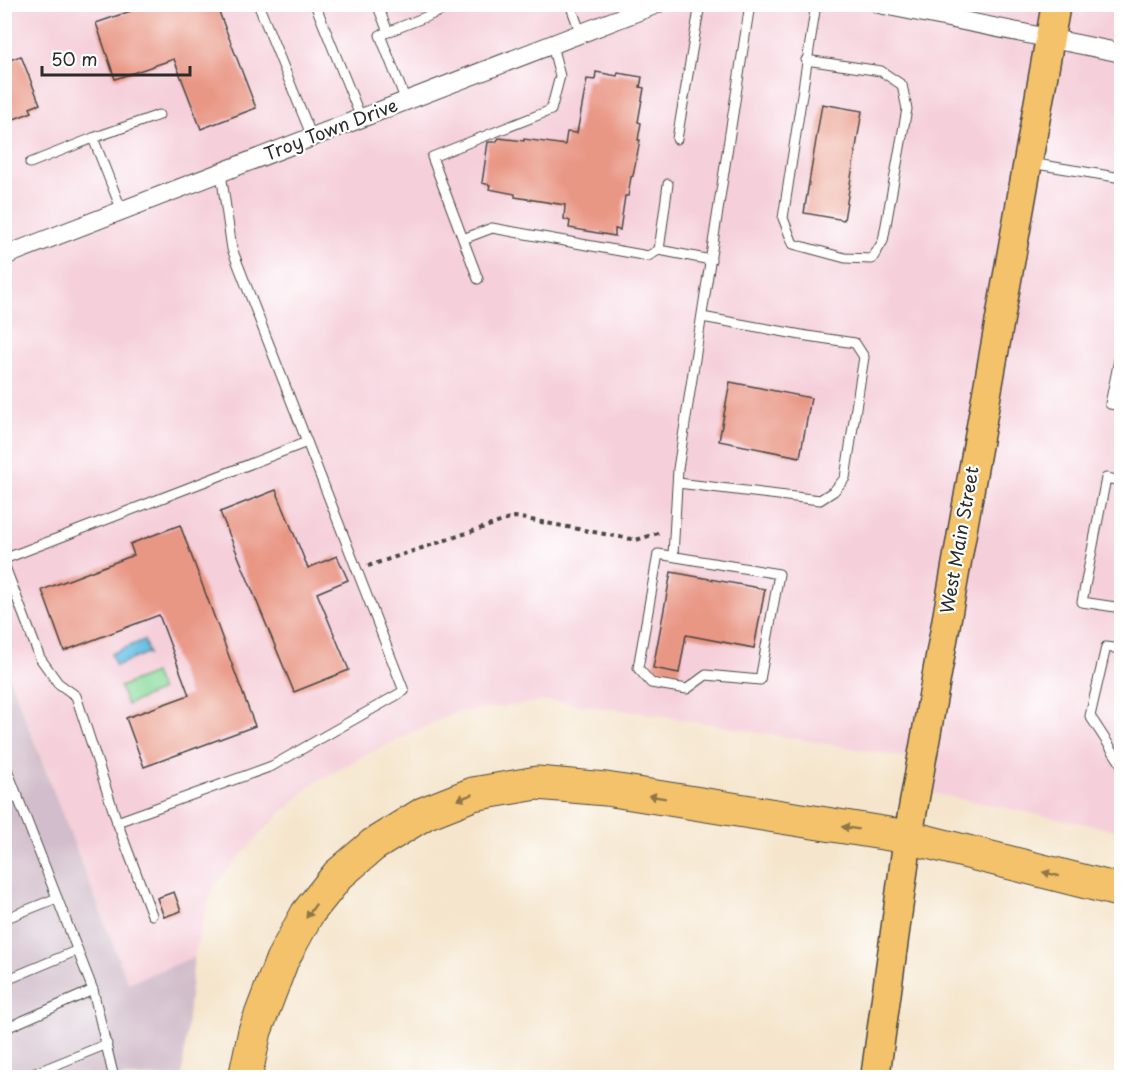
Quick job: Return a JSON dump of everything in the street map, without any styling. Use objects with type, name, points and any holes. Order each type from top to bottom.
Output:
[{"type":"highway","points":[[245,1077],[255,1031],[282,960],[307,914],[338,875],[373,845],[425,813],[473,794],[537,783],[606,789],[908,837],[1122,891]]},
{"type":"main road","name":"West Main Street","points":[[875,1077],[908,837],[1056,4]]},
{"type":"street","name":"Troy Town Drive","points":[[4,256],[657,4]]},
{"type":"street","points":[[879,4],[913,8],[1122,53]]},
{"type":"lane","points":[[258,4],[312,137]]},
{"type":"lane","points":[[315,4],[361,118]]},
{"type":"lane","points":[[377,4],[388,32]]},
{"type":"lane","points":[[406,101],[380,34],[458,4]]},
{"type":"lane","points":[[570,4],[581,34]]},
{"type":"lane","points":[[676,140],[700,4]]},
{"type":"lane","points":[[673,555],[678,483],[750,4]]},
{"type":"lane","points":[[806,60],[881,71],[902,85],[908,109],[884,241],[872,259],[845,258],[794,244],[783,218],[806,60],[816,4]]},
{"type":"lane","points":[[478,279],[432,157],[551,110],[560,76],[552,45]]},
{"type":"lane","points":[[30,163],[159,115]]},
{"type":"lane","points":[[93,138],[122,211]]},
{"type":"lane","points":[[1028,163],[1122,178]]},
{"type":"lane","points":[[117,822],[272,766],[404,691],[232,249],[220,173]]},
{"type":"lane","points":[[659,250],[668,184]]},
{"type":"lane","points":[[1122,197],[1120,207],[1122,208]]},
{"type":"lane","points":[[463,239],[492,228],[648,256],[659,250],[711,260]]},
{"type":"lane","points":[[678,483],[820,500],[845,478],[864,357],[855,343],[702,317]]},
{"type":"lane","points":[[1122,345],[1110,404],[1122,406]]},
{"type":"lane","points":[[4,559],[307,442]]},
{"type":"lane","points":[[1122,481],[1106,478],[1082,602],[1122,608]]},
{"type":"lane","points":[[658,554],[673,555],[779,574],[760,680],[706,675],[687,689],[651,683],[638,668],[658,554]]},
{"type":"lane","points":[[4,564],[40,658],[58,683],[76,696],[117,822],[152,915]]},
{"type":"lane","points":[[1122,649],[1106,647],[1090,717],[1122,765]]},
{"type":"lane","points":[[4,762],[93,990],[114,1077]]},
{"type":"lane","points":[[4,802],[18,796]]},
{"type":"lane","points":[[4,919],[57,898]]},
{"type":"lane","points":[[4,981],[78,950]]},
{"type":"lane","points":[[4,1029],[93,990]]},
{"type":"lane","points":[[23,1077],[107,1044]]},
{"type":"path","points":[[356,570],[515,517],[636,540],[660,534],[676,510]]},
{"type":"shaded area","points":[[5,5],[1121,5],[1121,831],[916,790],[921,760],[645,713],[548,701],[454,713],[314,783],[264,830],[212,888],[194,957],[128,983],[5,663]]},
{"type":"shaded area","points":[[4,663],[128,983],[194,957],[182,1077],[5,1077]]},
{"type":"green space","points":[[154,673],[161,690],[127,705],[120,687]]},
{"type":"water","points":[[144,640],[149,655],[147,653],[116,666],[111,654]]},
{"type":"building","points":[[151,4],[216,4],[256,108],[201,129],[174,59],[115,79],[96,23]]},
{"type":"building","points":[[21,56],[40,104],[30,108],[32,112],[4,123],[4,62]]},
{"type":"building","points":[[596,72],[642,77],[640,87],[644,88],[638,122],[641,123],[638,140],[640,140],[633,176],[628,196],[625,196],[620,230],[615,229],[615,236],[569,228],[570,221],[564,219],[565,205],[515,197],[515,194],[489,189],[490,185],[482,183],[488,142],[496,142],[499,138],[565,145],[567,132],[577,133],[587,79],[595,80]]},
{"type":"building","points":[[822,104],[862,111],[844,220],[804,213]]},
{"type":"building","points":[[730,382],[811,398],[800,457],[719,441]]},
{"type":"building","points":[[276,490],[308,568],[337,556],[348,580],[317,593],[349,670],[294,692],[220,512]]},
{"type":"building","points":[[180,525],[255,726],[144,767],[126,718],[189,695],[159,615],[64,651],[42,590],[134,555],[130,544]]},
{"type":"building","points":[[671,572],[765,589],[754,648],[686,635],[679,673],[653,668]]},
{"type":"building","points":[[174,892],[181,911],[164,917],[157,898]]}]
